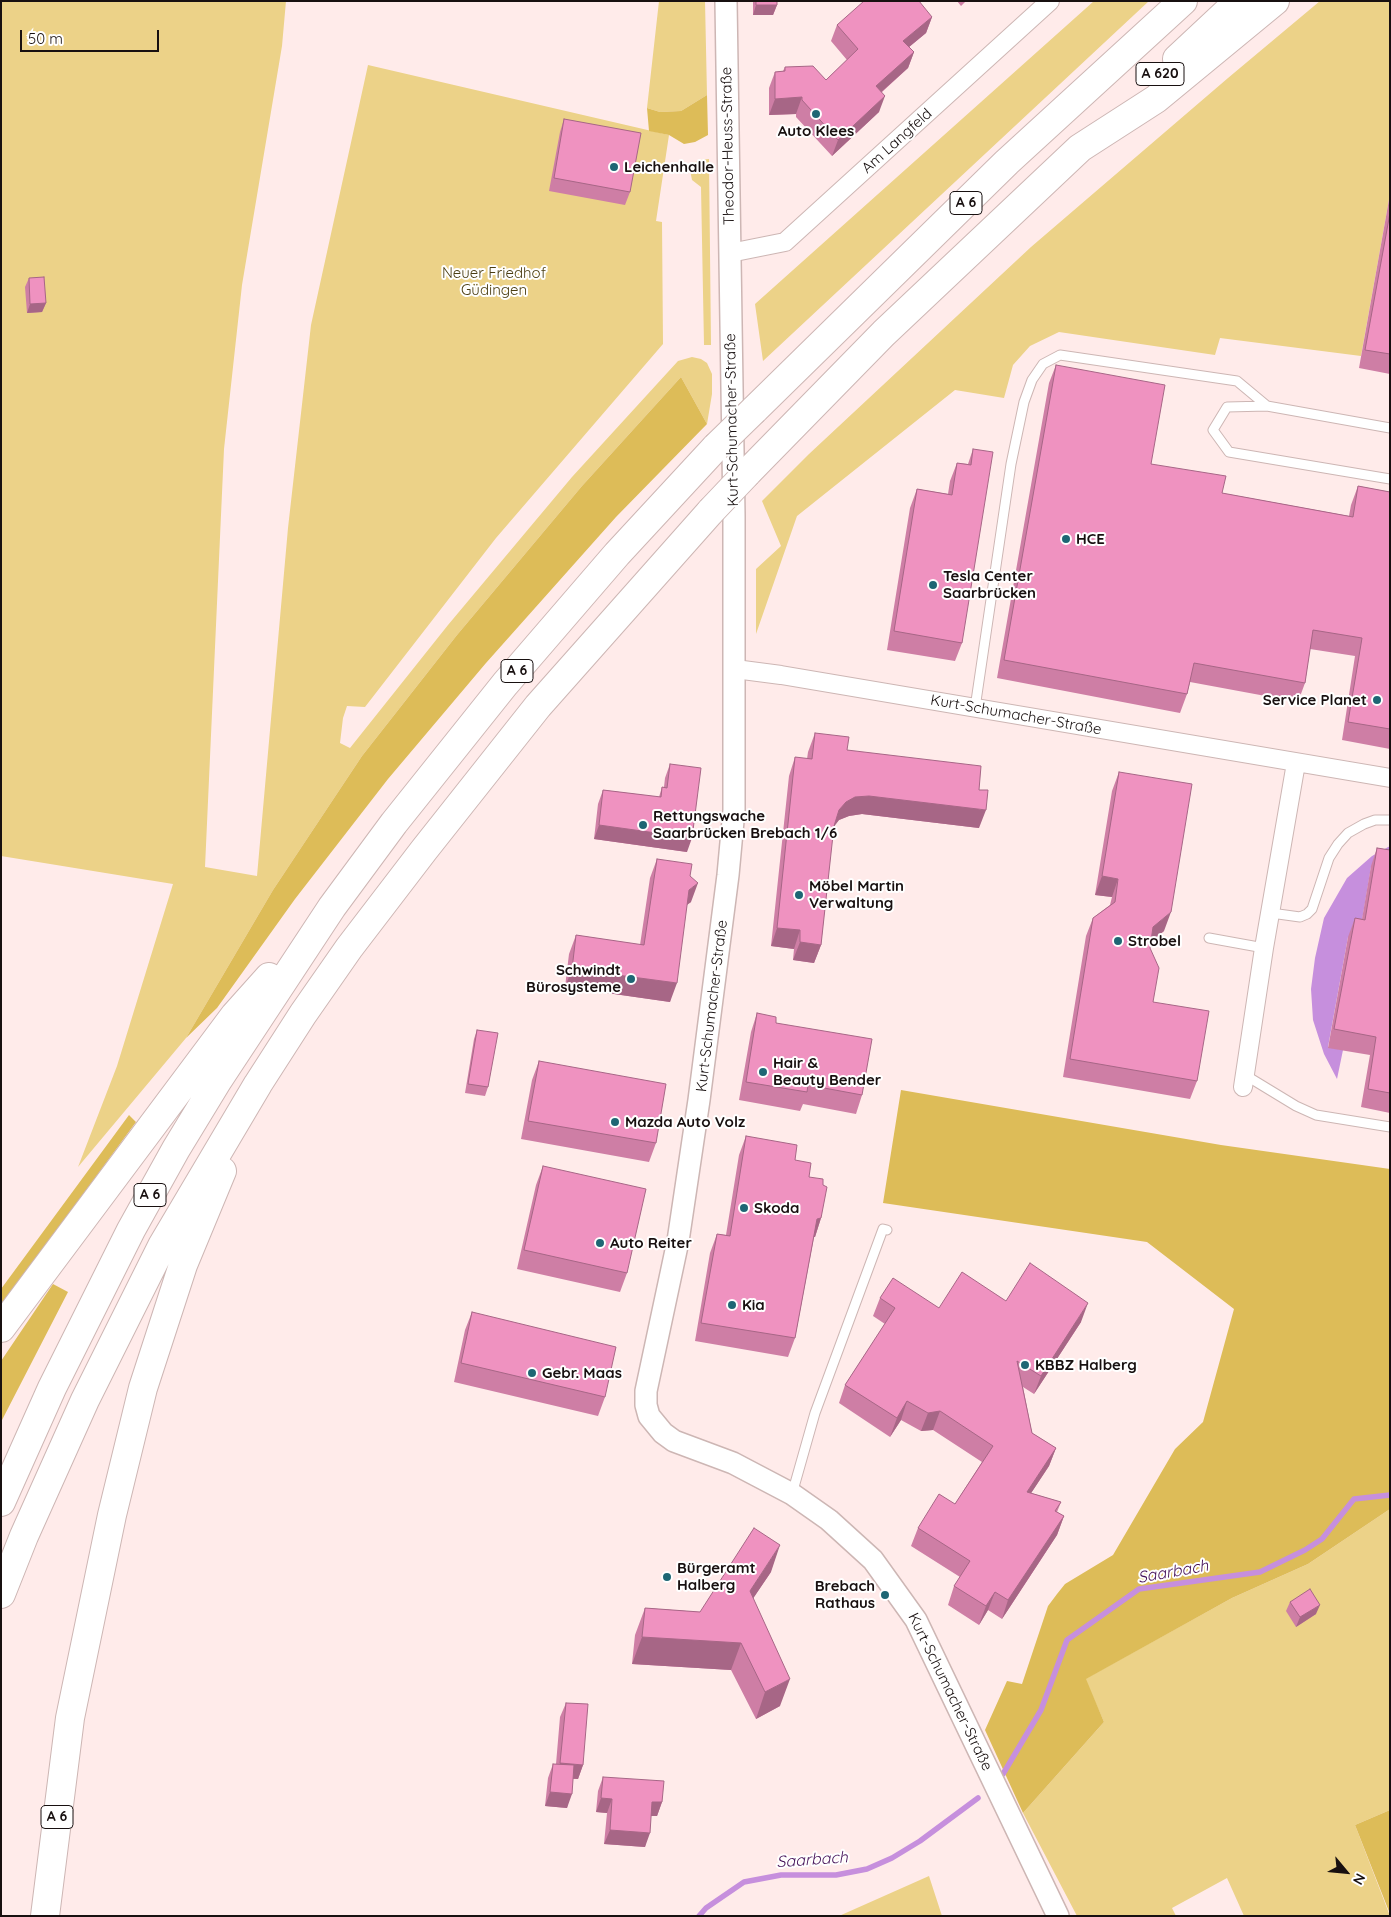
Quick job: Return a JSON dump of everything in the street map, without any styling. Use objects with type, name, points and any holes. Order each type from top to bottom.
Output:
[{"type":"highway","name":"A 6","points":[[1,1502],[52,1388],[131,1230],[218,1080],[332,906],[394,823],[506,684],[617,554],[716,447],[1007,162],[1183,1]]},
{"type":"highway","name":"A 620","points":[[1080,148],[1239,1]]},
{"type":"highway","name":"A 6","points":[[1,1594],[24,1536],[85,1400],[162,1246],[258,1084],[302,1014],[349,948],[538,706],[711,511],[884,333],[1080,148],[1156,99],[1274,1]]},
{"type":"highway","points":[[1,1328],[235,1015],[332,906]]},
{"type":"highway","name":"A 6","points":[[45,1916],[70,1718],[112,1515],[143,1388],[183,1264],[258,1084]]},
{"type":"street","name":"Theodor-Heuss-Straße","points":[[726,1],[730,290]]},
{"type":"street","name":"Am Langfeld","points":[[730,254],[785,242],[1050,1]]},
{"type":"street","name":"Kurt-Schumacher-Straße","points":[[730,290],[735,669],[734,810],[728,876],[701,1088],[672,1276],[646,1391],[646,1404],[649,1416],[662,1433],[674,1441],[732,1463],[792,1494],[829,1520],[869,1555],[916,1620],[1058,1916]]},
{"type":"street","name":"Kurt-Schumacher-Straße","points":[[735,669],[781,675],[1390,778]]},
{"type":"street","points":[[1244,1081],[1264,948],[1296,763]]},
{"type":"lane","points":[[975,708],[1011,464],[1024,402],[1032,380],[1043,364],[1060,355],[1236,382],[1267,406]]},
{"type":"lane","points":[[1390,428],[1267,406],[1227,408],[1213,430],[1229,452],[1390,479]]},
{"type":"lane","points":[[1270,913],[1300,917],[1307,914],[1312,909],[1329,858],[1338,844],[1348,833],[1364,824],[1376,820],[1390,820]]},
{"type":"lane","points":[[1209,938],[1264,948]]},
{"type":"lane","points":[[1244,1081],[1316,1115],[1390,1126]]},
{"type":"lane","points":[[792,1494],[815,1413],[883,1229],[888,1230]]},
{"type":"green space","name":"Neuer Friedhof Güdingen","points":[[1,1],[286,1],[282,46],[242,285],[224,449],[205,867],[257,876],[288,528],[311,325],[368,65],[669,135],[656,221],[662,222],[663,344],[496,538],[365,707],[347,706],[343,718],[340,743],[350,748],[448,625],[572,477],[678,361],[692,357],[701,359],[707,363],[712,374],[712,394],[707,424],[681,377],[582,486],[457,635],[362,756],[273,890],[186,1038],[78,1167],[117,1066],[173,884],[1,856]]},
{"type":"green space","points":[[659,1],[705,1],[707,95],[681,111],[660,112],[647,108]]},
{"type":"green space","points":[[1094,1],[1149,1],[763,361],[755,304]]},
{"type":"green space","points":[[1320,1],[1390,1],[1390,194],[1361,356],[1220,338],[1215,355],[1059,332],[1030,346],[1013,365],[1004,398],[955,390],[797,516],[756,634],[756,569],[781,546],[762,501],[809,454],[1031,247]]},
{"type":"green space","points":[[709,159],[711,345],[704,345],[701,187],[692,180],[690,170],[693,163]]},
{"type":"green space","points":[[1390,1509],[1390,1810],[1355,1825],[1390,1916],[1244,1916],[1227,1878],[1172,1908],[1176,1916],[1077,1916],[1023,1813],[1104,1722],[1085,1679],[1232,1598],[1308,1564]]},
{"type":"green space","points":[[929,1876],[942,1916],[839,1916]]},
{"type":"shaded area","points":[[707,95],[708,135],[695,142],[684,144],[669,135],[649,131],[647,108],[660,112],[681,111]]},
{"type":"shaded area","points":[[681,377],[707,424],[616,517],[486,663],[388,779],[295,899],[217,1008],[186,1038],[273,890],[362,756],[457,635],[582,486]]},
{"type":"shaded area","points":[[1390,846],[1386,869],[1371,867],[1359,938],[1348,937],[1328,1047],[1343,1050],[1337,1079],[1324,1054],[1313,1020],[1311,989],[1315,958],[1324,918],[1347,878],[1372,856]]},
{"type":"shaded area","points":[[901,1090],[1221,1145],[1390,1169],[1390,1509],[1308,1564],[1232,1598],[1086,1679],[1104,1722],[1023,1813],[985,1730],[1007,1681],[1022,1684],[1048,1606],[1065,1584],[1113,1555],[1175,1449],[1203,1422],[1234,1309],[1147,1242],[883,1203]]},
{"type":"shaded area","points":[[129,1115],[136,1122],[1,1306],[1,1289]]},
{"type":"shaded area","points":[[53,1284],[68,1292],[1,1422],[1,1361]]},
{"type":"shaded area","points":[[1390,1810],[1390,1914],[1355,1825]]},
{"type":"building","points":[[756,1],[777,1],[777,5],[756,5]]},
{"type":"building","points":[[864,1],[919,1],[932,17],[903,41],[914,52],[876,86],[885,96],[838,140],[802,100],[802,97],[775,99],[775,72],[785,71],[785,67],[813,66],[826,80],[858,49],[837,25]]},
{"type":"building","name":"Leichenhalle","points":[[564,119],[641,133],[630,192],[554,178]]},
{"type":"building","points":[[1390,213],[1390,354],[1365,350]]},
{"type":"building","points":[[44,277],[46,303],[30,304],[29,278]]},
{"type":"building","points":[[1056,365],[1165,385],[1151,464],[1226,476],[1222,493],[1353,517],[1358,486],[1390,492],[1390,729],[1348,722],[1362,638],[1313,630],[1305,683],[1194,663],[1187,694],[1004,660]]},
{"type":"building","name":"Tesla Center Saarbrücken","points":[[973,449],[993,452],[962,643],[894,631],[917,489],[952,495],[957,463],[971,465]]},
{"type":"building","name":"Möbel Martin Verwaltung","points":[[815,733],[849,737],[847,750],[981,766],[979,790],[988,790],[986,810],[869,796],[855,797],[846,802],[839,810],[834,826],[821,945],[800,942],[800,930],[777,928],[795,757],[812,759]]},
{"type":"building","name":"Rettungswache Saarbrücken Brebach 1/6","points":[[670,764],[701,768],[692,838],[599,825],[603,790],[661,797],[662,787],[667,788]]},
{"type":"building","name":"Strobel","points":[[1119,772],[1192,784],[1171,912],[1153,927],[1150,948],[1159,968],[1153,1002],[1209,1011],[1197,1081],[1070,1059],[1093,918],[1115,902],[1118,879],[1102,876]]},
{"type":"building","points":[[1377,848],[1390,850],[1390,1093],[1368,1089],[1376,1037],[1334,1029],[1355,918],[1365,920]]},
{"type":"building","points":[[657,859],[692,864],[690,876],[698,883],[689,890],[677,983],[572,969],[576,935],[644,945]]},
{"type":"building","points":[[757,1013],[776,1017],[776,1023],[872,1039],[862,1095],[808,1085],[807,1092],[746,1082]]},
{"type":"building","points":[[477,1030],[498,1033],[488,1087],[468,1084]]},
{"type":"building","points":[[539,1061],[666,1084],[656,1143],[528,1121]]},
{"type":"building","points":[[746,1136],[797,1145],[795,1160],[811,1163],[809,1177],[823,1179],[823,1185],[827,1187],[821,1218],[817,1219],[795,1338],[701,1323],[717,1234],[730,1236]]},
{"type":"building","points":[[543,1166],[646,1189],[627,1273],[524,1250]]},
{"type":"building","points":[[1030,1263],[1088,1303],[1041,1376],[1017,1361],[1032,1433],[1056,1448],[1027,1492],[1061,1502],[1055,1511],[1064,1516],[1008,1600],[995,1592],[986,1606],[954,1586],[970,1561],[918,1528],[939,1494],[955,1504],[993,1446],[940,1411],[928,1413],[907,1401],[897,1418],[845,1385],[895,1308],[880,1298],[893,1278],[939,1308],[962,1272],[1006,1301]]},
{"type":"building","name":"Gebr. Maas","points":[[472,1312],[616,1347],[605,1397],[461,1363]]},
{"type":"building","points":[[754,1528],[780,1545],[750,1591],[790,1679],[765,1692],[741,1643],[642,1637],[645,1608],[700,1612]]},
{"type":"building","points":[[1310,1589],[1320,1605],[1300,1617],[1290,1602]]},
{"type":"building","points":[[566,1703],[588,1704],[583,1765],[560,1763]]},
{"type":"building","points":[[553,1764],[574,1765],[572,1794],[550,1792]]},
{"type":"building","points":[[603,1777],[664,1781],[662,1802],[652,1802],[650,1833],[610,1830],[612,1799],[601,1798]]},
{"type":"waterway","name":"Saarbach","points":[[1003,1774],[1041,1710],[1067,1640],[1139,1589],[1260,1572],[1305,1550],[1322,1539],[1354,1499],[1390,1495]]},
{"type":"waterway","name":"Saarbach","points":[[699,1916],[706,1908],[744,1882],[781,1875],[836,1875],[867,1869],[892,1858],[920,1841],[978,1798]]},
{"type":"place","name":"Auto Klees","points":[[816,114]]},
{"type":"place","name":"Leichenhalle","points":[[614,167]]},
{"type":"place","name":"HCE","points":[[1066,539]]},
{"type":"place","name":"Tesla Center Saarbrücken","points":[[933,585]]},
{"type":"place","name":"Service Planet","points":[[1377,700]]},
{"type":"place","name":"Rettungswache Saarbrücken Brebach 1/6","points":[[643,825]]},
{"type":"place","name":"Möbel Martin Verwaltung","points":[[799,895]]},
{"type":"place","name":"Strobel","points":[[1118,941]]},
{"type":"place","name":"Schwindt Bürosysteme","points":[[631,979]]},
{"type":"place","name":"Hair & Beauty Bender","points":[[763,1072]]},
{"type":"place","name":"Mazda Auto Volz","points":[[615,1122]]},
{"type":"place","name":"Skoda","points":[[744,1208]]},
{"type":"place","name":"Auto Reiter","points":[[600,1243]]},
{"type":"place","name":"Kia","points":[[732,1305]]},
{"type":"place","name":"KBBZ Halberg","points":[[1025,1365]]},
{"type":"place","name":"Gebr. Maas","points":[[532,1373]]},
{"type":"place","name":"Bürgeramt Halberg","points":[[667,1577]]},
{"type":"place","name":"Brebach Rathaus","points":[[885,1595]]}]
